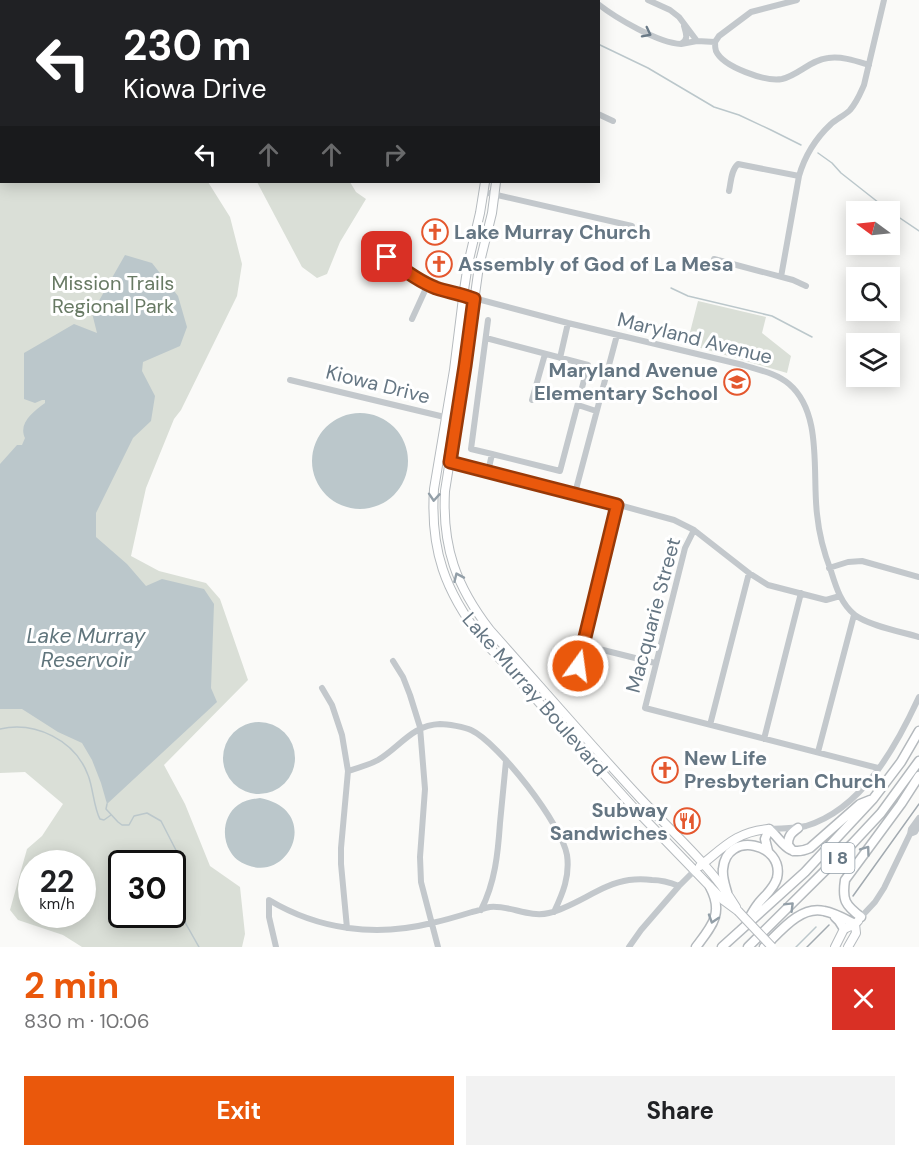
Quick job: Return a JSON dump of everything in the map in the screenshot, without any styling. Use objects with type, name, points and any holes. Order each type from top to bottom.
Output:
[{"type":"highway","name":"I 8","points":[[722,947],[805,872],[873,799],[901,762],[919,731]]},
{"type":"highway","name":"I 8","points":[[748,947],[881,813],[919,761]]},
{"type":"highway","points":[[858,921],[844,901],[845,880],[919,776]]},
{"type":"highway","points":[[742,928],[776,880],[777,866],[765,845],[768,830],[776,835],[785,848],[802,852],[810,848],[860,804],[873,799]]},
{"type":"highway","points":[[793,851],[788,845],[788,837],[798,828]]},
{"type":"highway","points":[[727,892],[723,868],[726,858],[732,851],[747,845],[757,846],[768,852]]},
{"type":"highway","points":[[696,947],[715,918],[716,905],[710,887]]},
{"type":"highway","points":[[764,947],[803,913],[819,910],[858,921]]},
{"type":"highway","points":[[832,914],[844,929]]},
{"type":"main road","name":"Lake Murray Boulevard","points":[[485,183],[468,264],[434,489],[435,538],[446,581],[466,619],[482,639],[632,806],[694,871],[723,900],[738,911],[772,947]]},
{"type":"main road","name":"Lake Murray Boulevard","points":[[496,183],[492,213],[479,266],[445,491],[444,520],[450,557],[457,576],[477,613],[490,630],[638,796],[693,853],[727,892],[738,911]]},
{"type":"main road","points":[[577,745],[585,737]]},
{"type":"main road","points":[[632,806],[638,796]]},
{"type":"main road","points":[[694,871],[738,836],[768,830]]},
{"type":"main road","points":[[835,947],[844,929],[858,921]]},
{"type":"main road","points":[[848,947],[856,933],[858,921]]},
{"type":"street","points":[[648,0],[670,10],[679,17],[697,41]]},
{"type":"street","points":[[797,0],[751,12],[719,36],[716,49],[732,66],[765,79],[775,80],[785,78],[813,61],[825,58],[841,58],[869,64]]},
{"type":"street","points":[[780,277],[803,162],[815,141],[833,122],[849,111],[859,98],[884,0]]},
{"type":"street","points":[[600,5],[620,19],[664,41],[681,44],[697,41],[716,42]]},
{"type":"street","points":[[681,44],[687,37],[684,26]]},
{"type":"street","points":[[600,115],[613,121]]},
{"type":"street","points":[[729,191],[735,165],[738,164],[799,176]]},
{"type":"street","points":[[484,192],[632,226]]},
{"type":"street","name":"Maryland Avenue","points":[[369,240],[396,265],[436,288],[568,323],[743,365],[777,376],[794,388],[806,406],[812,426],[816,512],[820,536],[840,596],[855,615]]},
{"type":"street","points":[[714,259],[806,286]]},
{"type":"street","points":[[412,319],[428,284]]},
{"type":"street","points":[[486,338],[588,365],[560,471],[471,449],[488,320]]},
{"type":"street","points":[[560,358],[568,323]]},
{"type":"street","points":[[575,493],[616,335]]},
{"type":"street","points":[[532,400],[545,354]]},
{"type":"street","name":"Kiowa Drive","points":[[290,380],[457,420]]},
{"type":"street","points":[[578,405],[596,411]]},
{"type":"street","points":[[488,472],[492,454]]},
{"type":"street","points":[[450,462],[659,515],[694,530],[768,585],[826,600],[840,596]]},
{"type":"street","points":[[578,666],[617,505]]},
{"type":"street","name":"Macquarie Street","points":[[694,530],[685,548],[645,708],[710,725]]},
{"type":"street","points":[[829,568],[848,562],[862,561],[919,577]]},
{"type":"street","points":[[749,573],[710,725],[878,768]]},
{"type":"street","points":[[764,739],[801,593]]},
{"type":"street","points":[[818,752],[855,615],[863,620],[919,637]]},
{"type":"street","points":[[583,645],[655,663]]},
{"type":"street","points":[[393,661],[403,677],[420,727],[425,789],[420,857],[421,882],[438,947]]},
{"type":"street","points":[[322,688],[332,705],[342,735],[348,771],[341,856],[347,928]]},
{"type":"street","points":[[768,830],[810,825],[847,804],[866,786],[901,733],[919,697]]},
{"type":"street","points":[[348,771],[377,761],[420,727],[441,724],[471,730],[506,761],[539,800],[560,833],[568,865],[563,893],[554,912]]},
{"type":"street","points":[[480,910],[489,891],[497,859],[506,761]]},
{"type":"street","points":[[858,921],[884,888],[911,829],[919,818]]},
{"type":"street","points":[[910,834],[915,832],[919,825]]},
{"type":"street","points":[[629,947],[678,886],[694,871]]},
{"type":"street","points":[[276,947],[269,917],[269,900],[286,910],[316,922],[347,928],[395,930],[432,923],[490,907],[528,914],[546,914],[627,880],[665,880],[678,886]]},
{"type":"green space","name":"Mission Trails Regional Park","points":[[0,183],[209,183],[230,217],[242,264],[237,296],[181,410],[174,419],[146,488],[131,556],[159,571],[206,583],[220,599],[248,680],[164,765],[185,804],[210,866],[240,887],[245,934],[242,947],[82,947],[63,935],[42,928],[96,928],[96,850],[27,850],[42,836],[63,804],[25,772],[0,773]]},
{"type":"green space","points":[[258,183],[351,183],[356,192],[366,199],[340,242],[327,274],[317,278],[302,267]]},
{"type":"green space","points":[[698,301],[766,317],[762,333],[791,356],[787,373],[687,344]]},
{"type":"green space","name":"Mission Trails Regional Park","points":[[18,881],[18,920],[10,910]]},
{"type":"water","name":"Lake Murray Reservoir","points":[[125,255],[152,263],[178,296],[187,327],[180,346],[143,362],[142,371],[155,396],[151,421],[133,438],[96,513],[96,537],[127,564],[146,586],[162,579],[204,589],[214,604],[211,688],[217,702],[107,804],[92,760],[82,743],[58,732],[22,709],[0,709],[0,464],[17,445],[22,445],[25,438],[23,427],[25,423],[45,403],[45,400],[35,403],[24,399],[24,353],[74,324],[97,333],[92,313]]},
{"type":"water","points":[[360,413],[378,417],[394,427],[404,443],[408,461],[404,479],[394,495],[378,505],[360,509],[342,505],[326,495],[316,479],[312,461],[316,443],[326,427],[342,417]]},
{"type":"water","points":[[259,722],[279,728],[289,738],[295,758],[289,778],[279,788],[259,794],[239,788],[229,778],[223,758],[229,738],[239,728]]},
{"type":"water","points":[[260,798],[279,805],[290,816],[294,829],[293,843],[286,855],[276,864],[262,868],[247,865],[235,858],[225,839],[225,826],[233,809],[243,802]]},
{"type":"waterway","points":[[600,45],[648,68],[714,107],[739,115],[801,145]]},
{"type":"waterway","points":[[818,153],[888,210],[919,231]]},
{"type":"waterway","points":[[671,288],[688,296],[772,316],[812,337]]},
{"type":"waterway","points":[[0,729],[27,728],[40,731],[64,743],[74,752],[88,775],[100,819],[104,820],[111,815]]},
{"type":"waterway","points":[[107,804],[106,809],[122,825],[129,825],[134,816],[147,813],[161,821],[180,858],[182,917],[199,947]]},
{"type":"waterway","points":[[796,947],[816,927]]},
{"type":"tram line","points":[[853,896],[919,804]]},
{"type":"tram line","points":[[807,947],[829,925]]},
{"type":"place","name":"Lake Murray Church","points":[[435,232]]},
{"type":"place","name":"Assembly of God of La Mesa","points":[[439,264]]},
{"type":"place","name":"Maryland Avenue Elementary School","points":[[737,382]]},
{"type":"place","name":"New Life Presbyterian Church","points":[[665,770]]},
{"type":"place","name":"Subway Sandwiches","points":[[687,821]]},
{"type":"route","points":[[387,257],[406,272],[436,288],[474,299],[450,462],[617,505],[578,666]]}]
